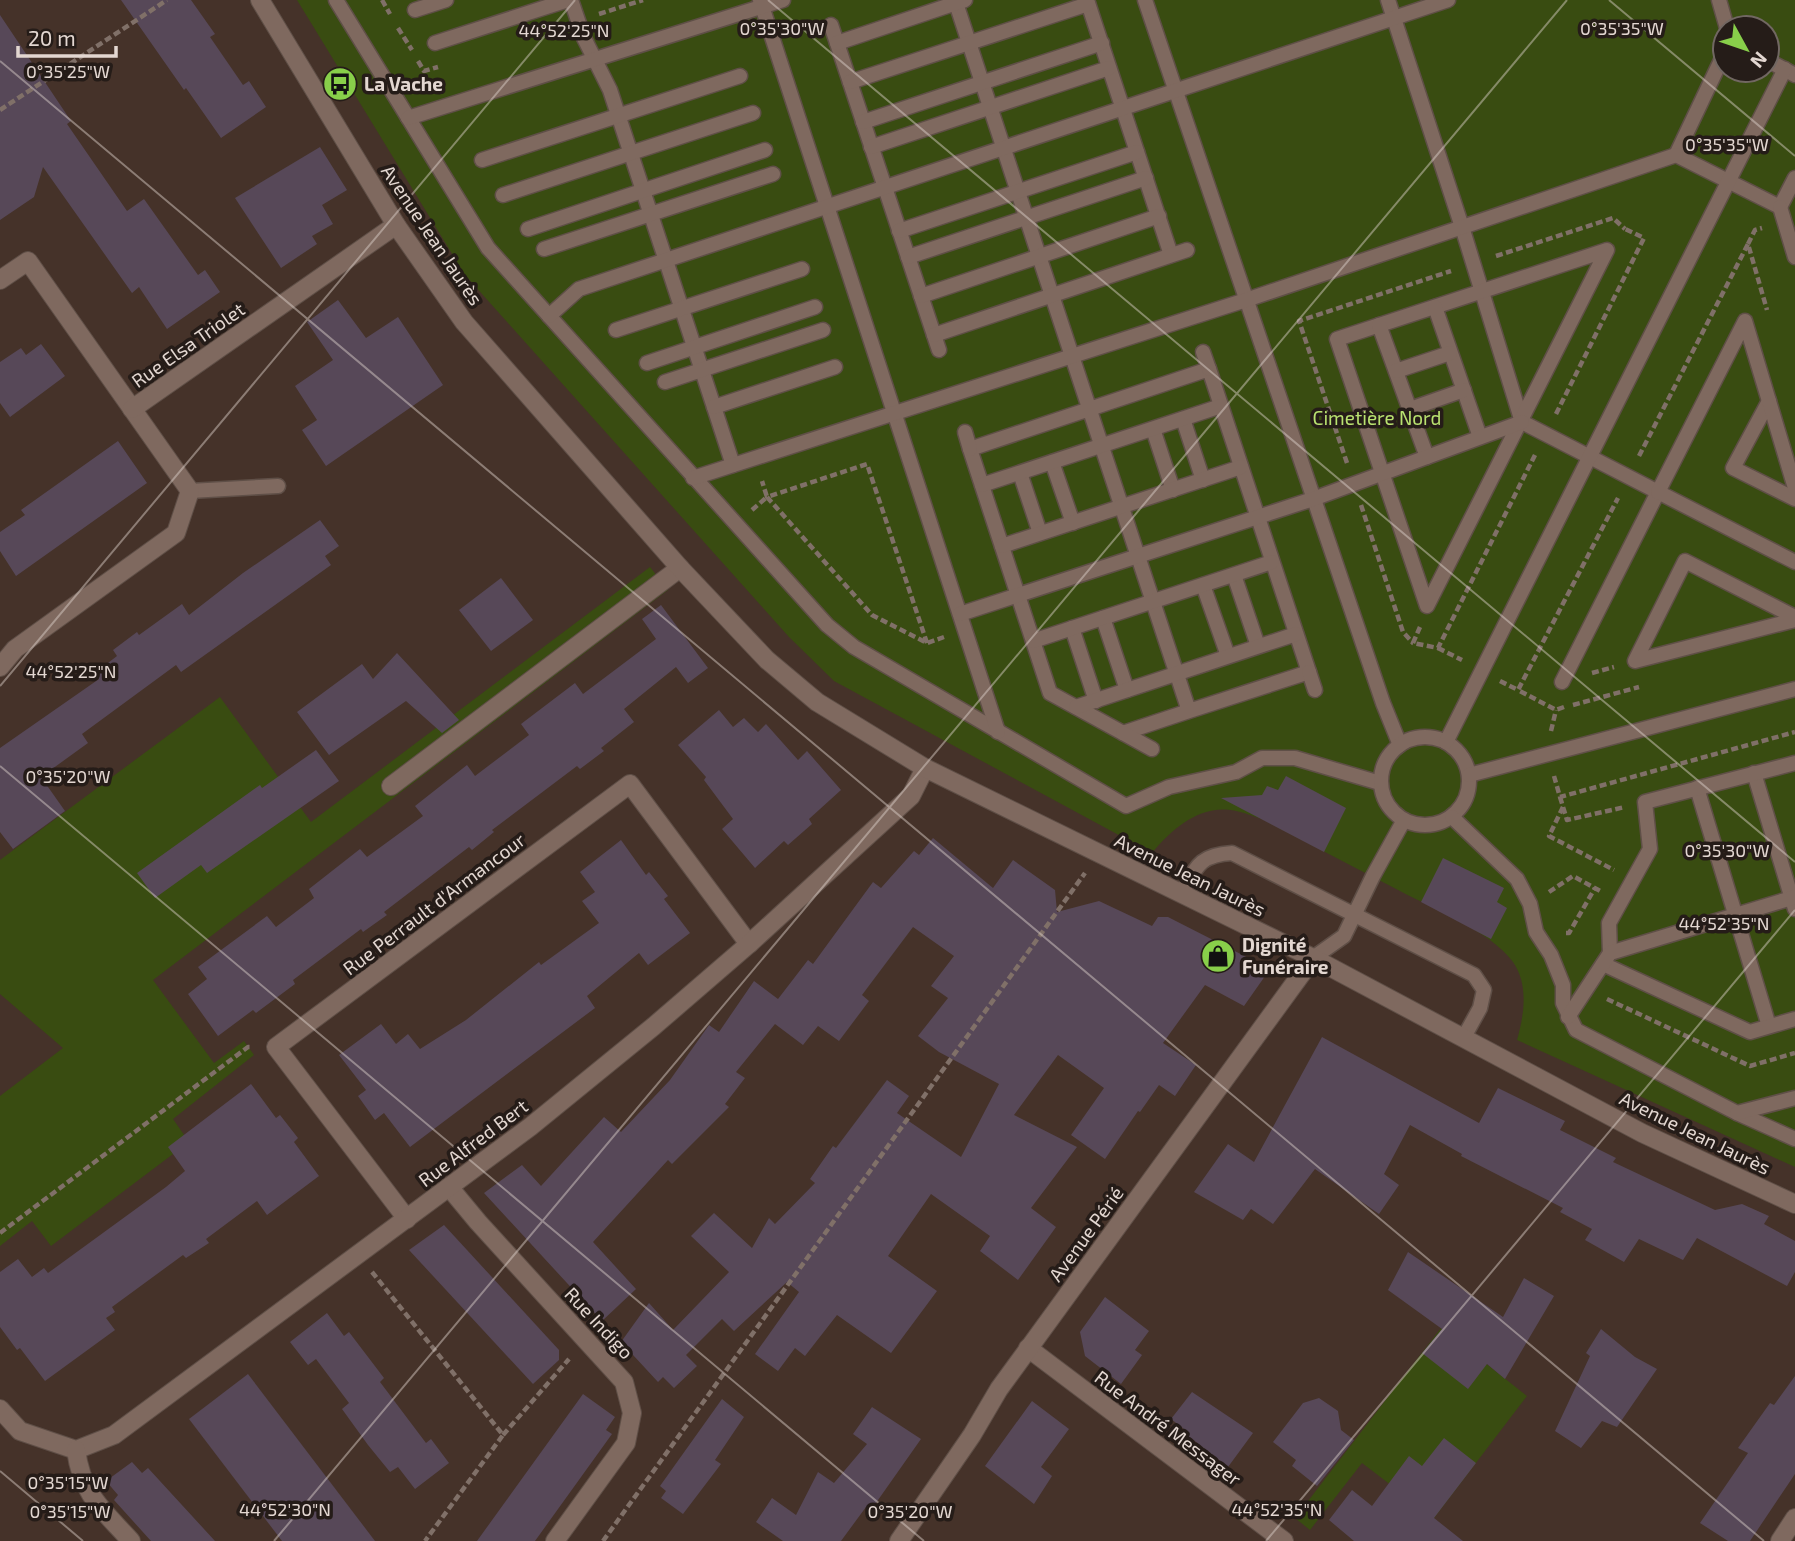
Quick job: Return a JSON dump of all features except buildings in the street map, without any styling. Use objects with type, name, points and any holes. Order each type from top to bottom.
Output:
[{"type":"street","name":"Avenue Jean Jaurès","points":[[260,0],[396,225],[464,322],[680,568],[766,660],[790,681],[849,723],[925,768],[1313,958],[1642,1133],[1795,1204]]},
{"type":"street","name":"Rue Elsa Triolet","points":[[190,491],[132,409],[396,225]]},
{"type":"street","points":[[0,280],[28,261],[132,409]]},
{"type":"street","points":[[0,667],[15,649],[176,533],[190,491]]},
{"type":"street","points":[[391,786],[680,568]]},
{"type":"street","name":"Rue Alfred Bert","points":[[76,1450],[114,1435],[530,1128],[749,944],[911,796],[925,768]]},
{"type":"street","name":"Rue Perrault d'Armancour","points":[[276,1047],[630,784],[749,944]]},
{"type":"street","name":"Avenue Périé","points":[[899,1541],[1028,1348],[1313,958]]},
{"type":"street","points":[[276,1047],[407,1219]]},
{"type":"street","name":"Rue Indigo","points":[[449,1187],[624,1381],[632,1413],[626,1443],[555,1541]]},
{"type":"street","name":"Rue André Messager","points":[[1028,1348],[1284,1541]]},
{"type":"street","points":[[0,1409],[20,1431],[76,1450],[78,1468],[88,1493],[131,1541]]},
{"type":"street","points":[[1780,1541],[1795,1518]]},
{"type":"lane","points":[[336,0],[488,248],[827,625],[854,647],[1126,806],[1169,787],[1236,772],[1262,758],[1296,758],[1380,783]]},
{"type":"lane","points":[[415,10],[446,0]]},
{"type":"lane","points":[[435,43],[570,0],[584,38],[610,90],[733,466]]},
{"type":"lane","points":[[408,118],[594,60],[761,3],[783,0]]},
{"type":"lane","points":[[1145,0],[1382,703],[1400,745]]},
{"type":"lane","points":[[1388,0],[1522,422],[1795,562]]},
{"type":"lane","points":[[549,316],[579,289],[1448,0]]},
{"type":"lane","points":[[837,43],[959,1],[969,43],[1189,711]]},
{"type":"lane","points":[[850,82],[1088,2],[1171,255]]},
{"type":"lane","points":[[761,3],[998,732]]},
{"type":"lane","points":[[831,25],[939,350]]},
{"type":"lane","points":[[863,122],[1102,43]]},
{"type":"lane","points":[[871,147],[1110,68]]},
{"type":"lane","points":[[1446,742],[1728,181],[1790,72]]},
{"type":"lane","points":[[482,160],[740,75]]},
{"type":"lane","points":[[1676,155],[1711,81]]},
{"type":"lane","points":[[503,195],[753,113]]},
{"type":"lane","points":[[528,229],[765,150]]},
{"type":"lane","points":[[899,231],[1137,152]]},
{"type":"lane","points":[[693,478],[1246,300],[1676,155],[1780,207]]},
{"type":"lane","points":[[544,249],[773,174]]},
{"type":"lane","points":[[908,257],[1146,178]]},
{"type":"lane","points":[[1795,178],[1780,207],[1795,257]]},
{"type":"lane","points":[[921,296],[1158,216]]},
{"type":"lane","points":[[933,335],[1187,250]]},
{"type":"lane","points":[[1607,250],[1427,606],[1337,339],[1482,291],[1607,250]]},
{"type":"lane","points":[[616,330],[802,269]]},
{"type":"lane","points":[[647,363],[815,307]]},
{"type":"lane","points":[[1435,307],[1480,437]]},
{"type":"lane","points":[[1562,682],[1745,321],[1769,401],[1791,456],[1795,488]]},
{"type":"lane","points":[[1379,325],[1427,457]]},
{"type":"lane","points":[[665,382],[822,330]]},
{"type":"lane","points":[[1203,352],[1315,690]]},
{"type":"lane","points":[[1396,371],[1450,352]]},
{"type":"lane","points":[[714,407],[835,368]]},
{"type":"lane","points":[[970,449],[1209,369]]},
{"type":"lane","points":[[1410,409],[1464,390]]},
{"type":"lane","points":[[1769,401],[1733,468],[1795,499]]},
{"type":"lane","points":[[982,485],[1221,406]]},
{"type":"lane","points":[[1182,419],[1203,480]]},
{"type":"lane","points":[[960,614],[1313,499],[1522,422]]},
{"type":"lane","points":[[1153,429],[1173,490]]},
{"type":"lane","points":[[965,432],[1050,693],[1152,749]]},
{"type":"lane","points":[[1052,462],[1073,523]]},
{"type":"lane","points":[[1002,546],[1241,467]]},
{"type":"lane","points":[[1020,473],[1040,533]]},
{"type":"lane","points":[[190,491],[278,486]]},
{"type":"lane","points":[[1685,561],[1795,618],[1635,661],[1685,561]]},
{"type":"lane","points":[[1033,640],[1272,562]]},
{"type":"lane","points":[[1234,575],[1258,646]]},
{"type":"lane","points":[[1203,585],[1228,656]]},
{"type":"lane","points":[[1103,618],[1128,690]]},
{"type":"lane","points":[[1072,628],[1096,701]]},
{"type":"lane","points":[[1076,707],[1296,634]]},
{"type":"lane","points":[[1123,733],[1309,672]]},
{"type":"lane","points":[[1469,775],[1795,689]]},
{"type":"lane","points":[[1423,737],[1446,742],[1457,750],[1469,775],[1466,798],[1452,817],[1429,826],[1404,820],[1392,811],[1380,783],[1389,755],[1400,745],[1423,737]]},
{"type":"lane","points":[[1568,1017],[1606,958],[1609,923],[1650,849],[1645,802],[1795,763]]},
{"type":"lane","points":[[1606,958],[1735,915],[1794,902],[1754,774]]},
{"type":"lane","points":[[1697,788],[1769,1026]]},
{"type":"lane","points":[[1452,817],[1517,879],[1530,904],[1536,932],[1552,955],[1563,985],[1563,1003],[1576,1030],[1737,1113],[1795,1139]]},
{"type":"lane","points":[[1313,958],[1344,936],[1404,820]]},
{"type":"lane","points":[[1181,894],[1197,866],[1214,855],[1232,853],[1474,975],[1484,990],[1480,1008],[1464,1037]]},
{"type":"lane","points":[[1606,958],[1750,1032],[1795,1019]]},
{"type":"lane","points":[[1737,1113],[1795,1098]]},
{"type":"path","points":[[0,110],[167,0]]},
{"type":"path","points":[[382,0],[425,71]]},
{"type":"path","points":[[735,523],[767,497],[867,464],[926,643],[872,615],[767,497],[755,458]]},
{"type":"path","points":[[1556,709],[1547,755],[1567,820],[1645,802]]},
{"type":"path","points":[[1560,797],[1795,732]]},
{"type":"path","points":[[1563,807],[1549,836],[1634,880]]},
{"type":"path","points":[[603,1541],[1089,867]]},
{"type":"path","points":[[1530,904],[1573,876],[1621,902]]},
{"type":"path","points":[[1536,932],[1569,933],[1595,888]]},
{"type":"path","points":[[1587,989],[1750,1066],[1795,1054]]},
{"type":"path","points":[[0,1233],[248,1047],[276,1047]]},
{"type":"path","points":[[359,1254],[503,1435]]},
{"type":"path","points":[[425,1541],[503,1435],[586,1341]]},
{"type":"green space","name":"Cimetière Nord","points":[[297,0],[1795,0],[1795,1167],[1517,1040],[1524,1000],[1518,971],[1503,951],[1461,922],[1262,819],[1242,812],[1218,810],[1196,816],[1177,828],[1152,853],[834,681],[789,637],[465,275]]},
{"type":"green space","points":[[650,567],[668,590],[153,980],[214,1063],[244,1041],[254,1055],[173,1119],[189,1142],[51,1246],[32,1221],[0,1246],[0,1096],[63,1048],[0,994],[0,860],[220,697],[311,822]]},
{"type":"green space","points":[[1441,1328],[1527,1396],[1434,1518],[1362,1463],[1310,1530],[1295,1518]]},
{"type":"place","name":"La Vache","points":[[340,84]]},
{"type":"place","name":"Dignité Funéraire","points":[[1218,956]]}]
